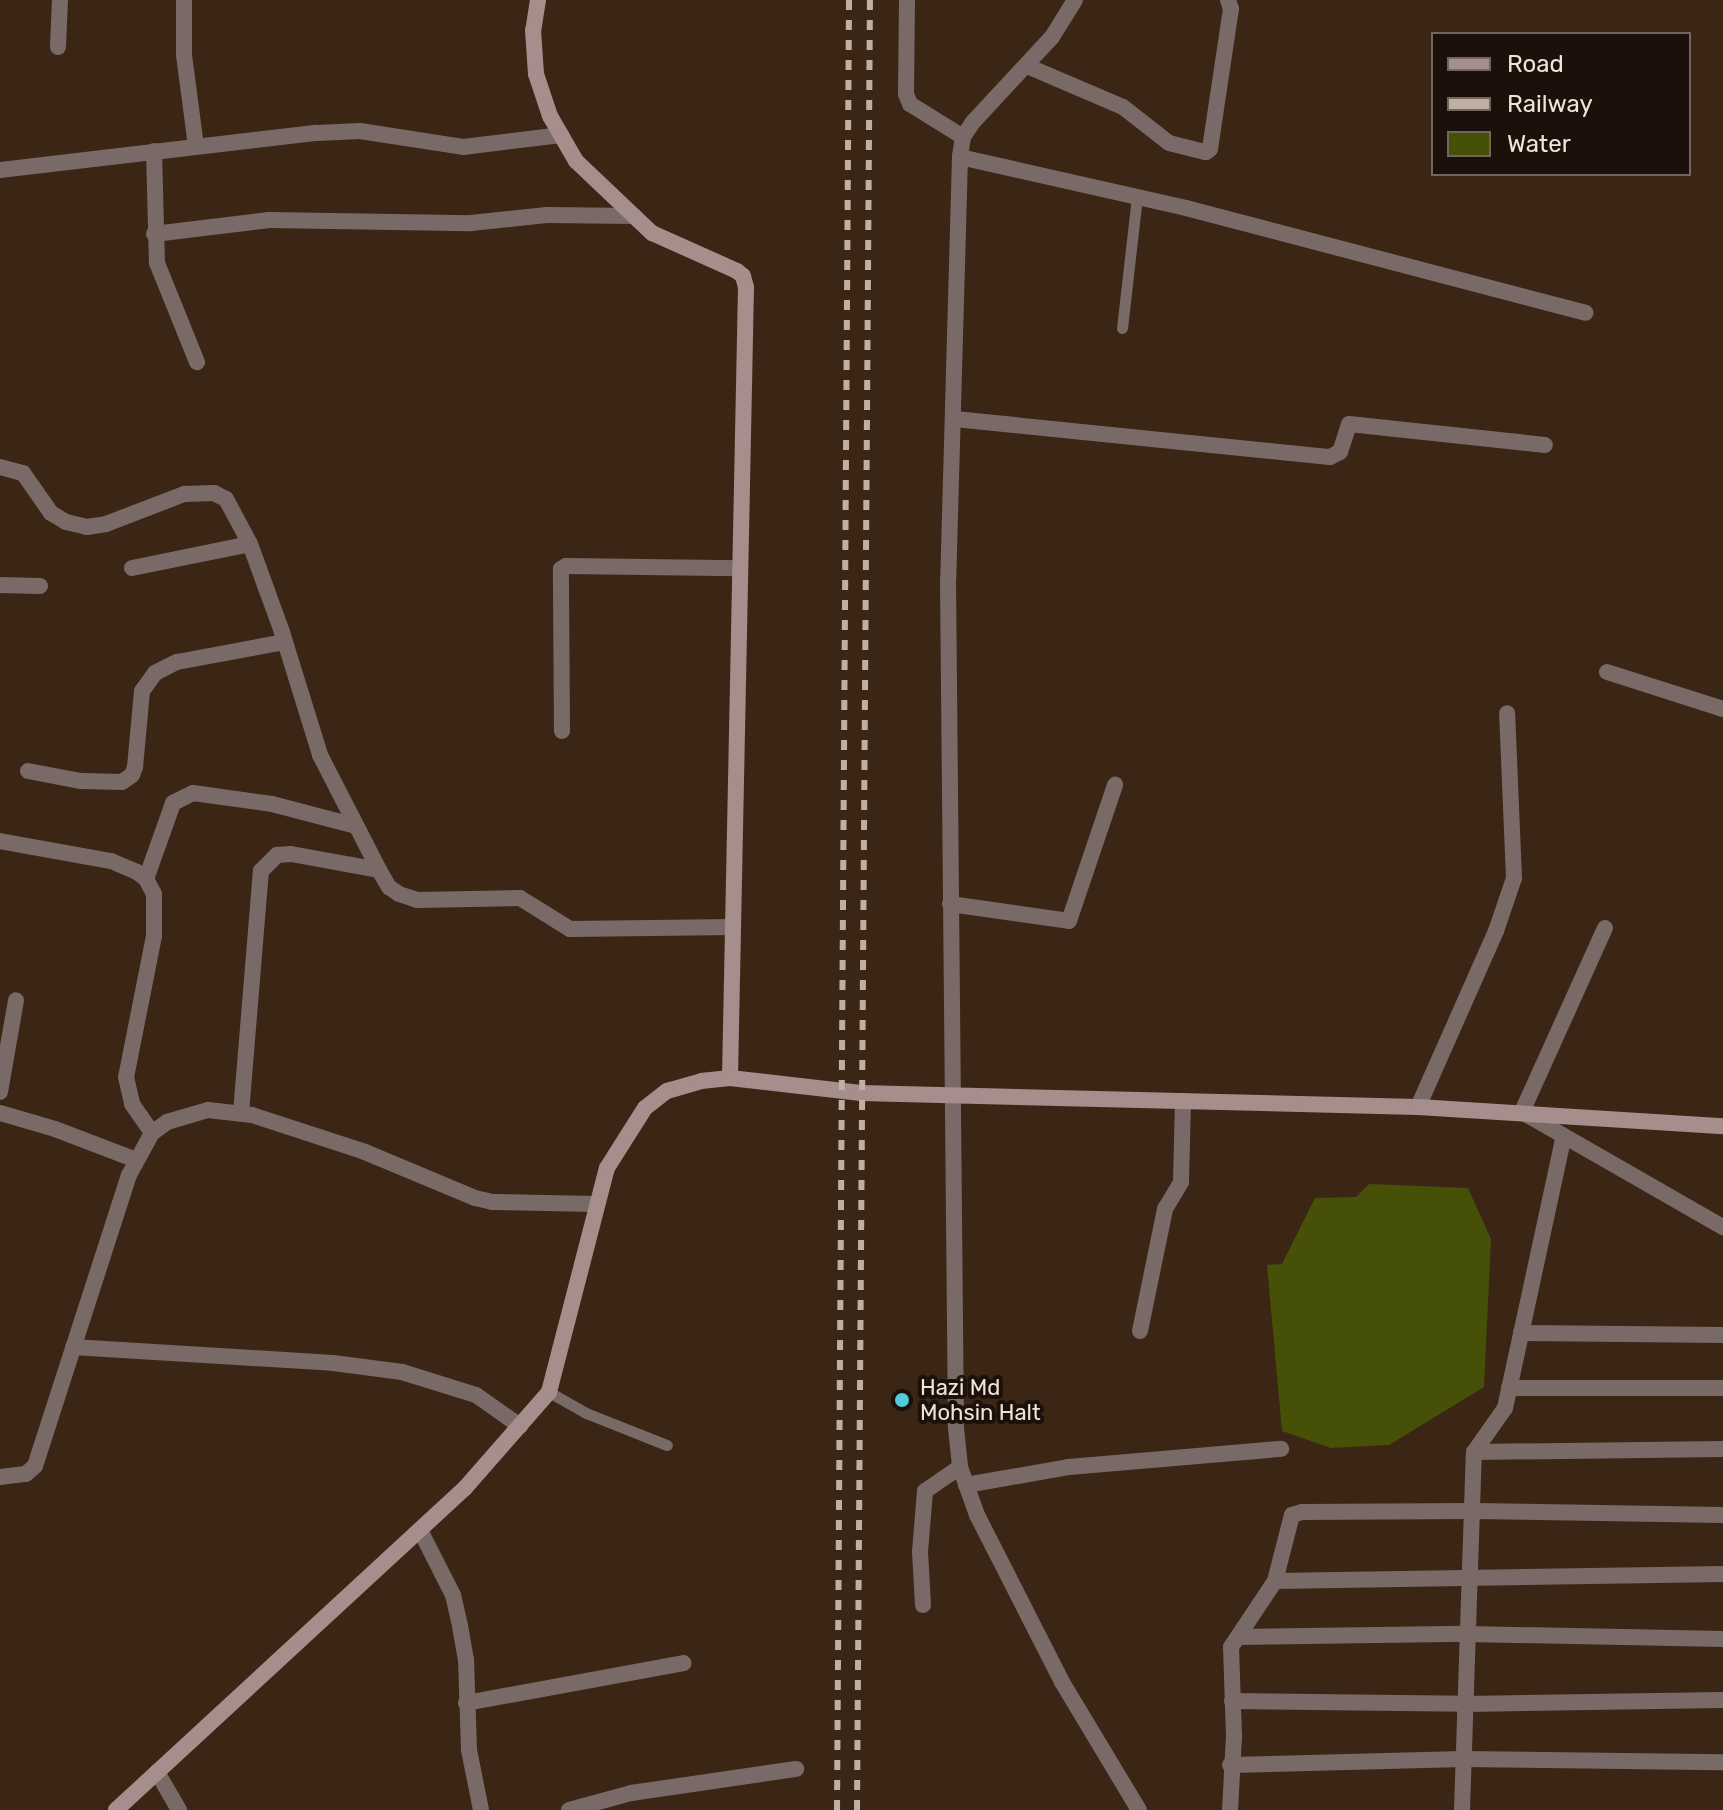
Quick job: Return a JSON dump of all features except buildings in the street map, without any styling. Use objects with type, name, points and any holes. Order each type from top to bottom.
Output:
[{"type":"street","points":[[58,47],[60,0]]},
{"type":"street","points":[[184,0],[183,43],[196,146]]},
{"type":"street","points":[[538,0],[533,30],[536,74],[550,116],[576,161],[652,233],[743,276],[746,287],[730,1078]]},
{"type":"street","points":[[907,0],[906,94],[910,104],[963,137]]},
{"type":"street","points":[[1075,0],[1052,37],[963,137],[960,157],[955,419],[947,596],[956,1428],[960,1467],[966,1485],[1034,1631],[1139,1810]]},
{"type":"street","points":[[1027,66],[1123,107],[1169,143],[1206,152],[1210,149],[1229,25],[1228,0]]},
{"type":"street","points":[[0,170],[196,146],[360,131],[463,147],[561,135]]},
{"type":"street","points":[[154,151],[157,263],[197,362]]},
{"type":"street","points":[[960,157],[1137,197],[1585,313]]},
{"type":"street","points":[[154,234],[269,220],[471,223],[547,215],[634,216]]},
{"type":"street","points":[[955,419],[1330,457],[1340,452],[1349,424],[1545,445]]},
{"type":"street","points":[[0,467],[23,473],[51,513],[66,522],[87,527],[106,524],[184,494],[214,493],[226,499],[250,544],[320,755],[389,887],[408,897],[520,898],[570,929],[733,927]]},
{"type":"street","points":[[132,568],[250,544]]},
{"type":"street","points":[[562,731],[561,569],[566,566],[740,568]]},
{"type":"street","points":[[0,585],[40,586]]},
{"type":"street","points":[[28,771],[81,781],[122,782],[132,775],[135,767],[142,691],[155,673],[177,662],[285,642]]},
{"type":"street","points":[[1607,672],[1723,709]]},
{"type":"street","points":[[1418,1107],[1496,931],[1514,878],[1507,713]]},
{"type":"street","points":[[950,904],[1069,921],[1115,785]]},
{"type":"street","points":[[146,879],[173,803],[193,793],[272,804],[356,826]]},
{"type":"street","points":[[0,841],[111,861],[146,879],[154,894],[157,915],[126,1077],[132,1104],[152,1133]]},
{"type":"street","points":[[241,1113],[261,871],[277,855],[291,854],[379,870]]},
{"type":"street","points":[[1522,1112],[1605,928]]},
{"type":"street","points":[[0,1092],[16,1000]]},
{"type":"street","points":[[116,1810],[465,1488],[549,1392],[607,1168],[645,1108],[667,1091],[701,1081],[730,1078],[861,1093],[1418,1107],[1723,1126]]},
{"type":"street","points":[[1140,1331],[1165,1209],[1181,1182],[1183,1101]]},
{"type":"street","points":[[0,1477],[26,1474],[35,1466],[136,1160],[152,1133],[167,1122],[208,1110],[241,1113],[365,1152],[475,1198],[492,1202],[597,1204]]},
{"type":"street","points":[[1522,1112],[1723,1227]]},
{"type":"street","points":[[0,1113],[55,1129],[136,1160]]},
{"type":"street","points":[[1462,1810],[1474,1452],[1503,1414],[1564,1136]]},
{"type":"street","points":[[1521,1333],[1723,1335]]},
{"type":"street","points":[[73,1347],[333,1363],[402,1372],[476,1395],[520,1426]]},
{"type":"street","points":[[1509,1388],[1723,1388]]},
{"type":"street","points":[[966,1485],[1069,1467],[1281,1449]]},
{"type":"street","points":[[1474,1452],[1723,1449]]},
{"type":"street","points":[[923,1605],[920,1552],[925,1491],[960,1467]]},
{"type":"street","points":[[1230,1810],[1230,1655],[1238,1637],[1275,1581],[1292,1515],[1302,1512],[1471,1511],[1723,1515]]},
{"type":"street","points":[[420,1530],[453,1595],[466,1659],[469,1750],[481,1810]]},
{"type":"street","points":[[1275,1581],[1723,1574]]},
{"type":"street","points":[[1238,1637],[1466,1634],[1723,1639]]},
{"type":"street","points":[[466,1703],[683,1663]]},
{"type":"street","points":[[1232,1701],[1465,1704],[1723,1700]]},
{"type":"street","points":[[1230,1765],[1463,1759],[1723,1762]]},
{"type":"street","points":[[569,1810],[796,1769]]},
{"type":"street","points":[[157,1772],[179,1810]]},
{"type":"lane","points":[[1122,328],[1137,197]]},
{"type":"lane","points":[[549,1392],[586,1413],[667,1445]]},
{"type":"water","points":[[1369,1184],[1468,1188],[1491,1239],[1484,1387],[1389,1445],[1331,1448],[1282,1431],[1267,1265],[1282,1264],[1315,1198],[1356,1197]]},
{"type":"railway","points":[[837,1810],[849,0]]},
{"type":"railway","points":[[857,1810],[870,0]]},
{"type":"place","name":"Hazi Md Mohsin Halt","points":[[902,1400]]}]
